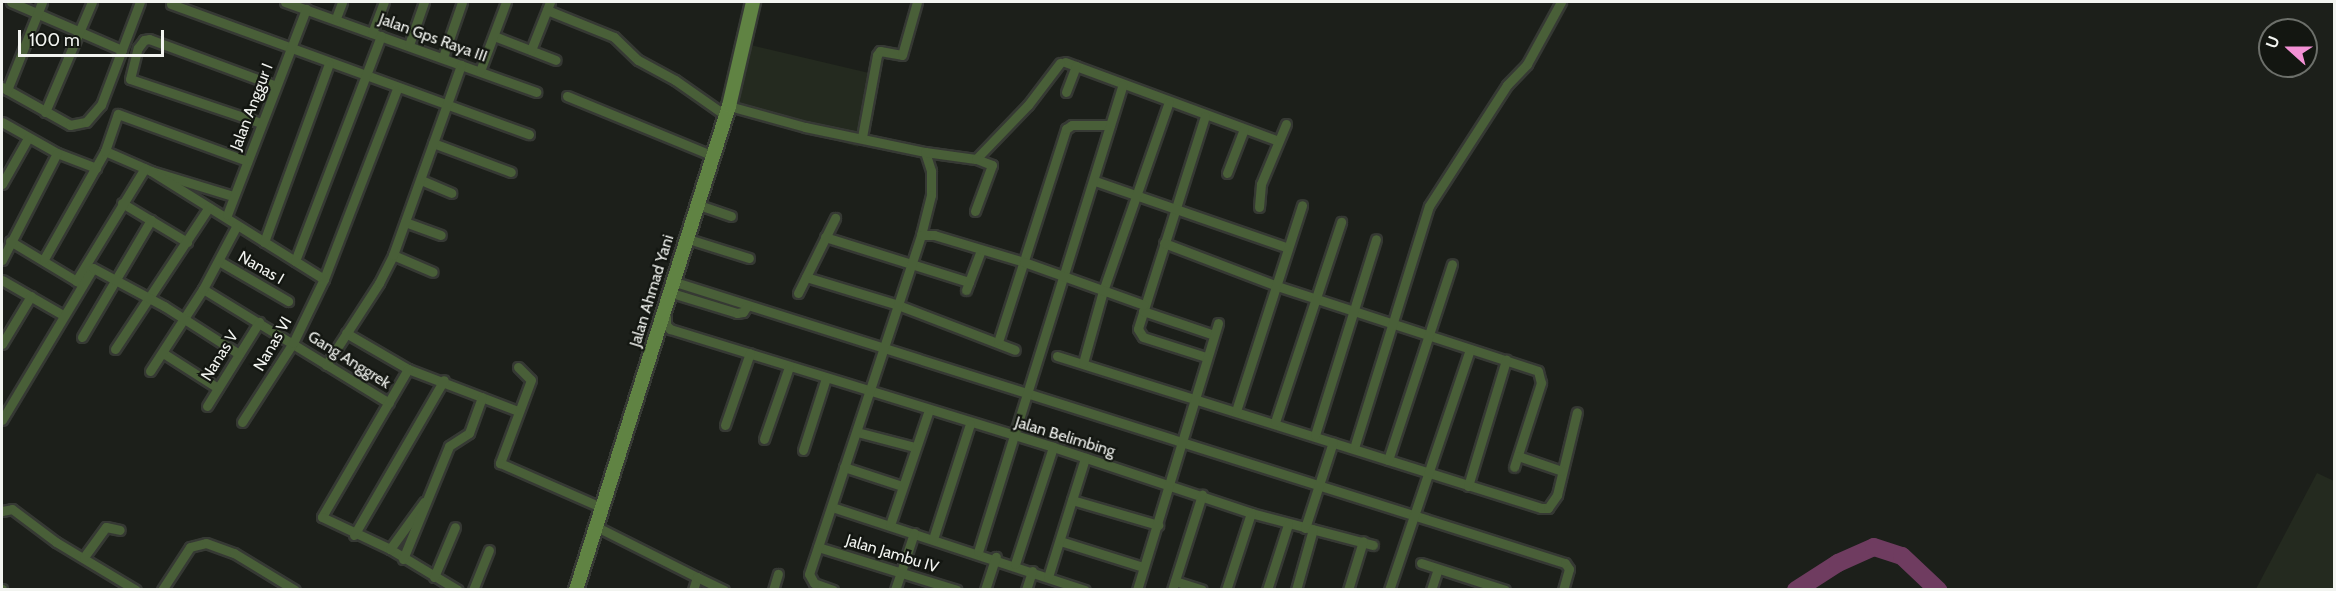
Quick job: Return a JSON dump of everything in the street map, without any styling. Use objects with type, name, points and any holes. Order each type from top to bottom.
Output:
[{"type":"street","points":[[11,2],[122,50]]},
{"type":"street","points":[[42,2],[4,88],[70,125],[92,118],[101,105],[140,2]]},
{"type":"street","points":[[45,112],[92,2]]},
{"type":"street","name":"Jalan Gps Raya III","points":[[290,2],[536,92]]},
{"type":"street","points":[[336,18],[342,2]]},
{"type":"street","points":[[295,261],[363,76],[384,2]]},
{"type":"street","points":[[409,45],[424,2]]},
{"type":"street","points":[[443,57],[462,2]]},
{"type":"street","points":[[480,71],[506,2]]},
{"type":"street","name":"Jalan Ahmad Yani","points":[[576,590],[675,286],[685,238],[727,110],[753,2]]},
{"type":"street","points":[[862,137],[877,55],[880,51],[902,56],[917,2]]},
{"type":"street","points":[[1354,448],[1429,206],[1507,85],[1527,64],[1560,2]]},
{"type":"street","points":[[171,4],[397,89],[529,134]]},
{"type":"street","points":[[531,50],[549,6],[614,37],[638,60],[727,110],[925,152],[976,159],[992,165],[975,211]]},
{"type":"street","name":"Jalan Anggur I","points":[[227,215],[306,9]]},
{"type":"street","points":[[494,36],[556,60]]},
{"type":"street","points":[[261,123],[130,79],[140,43],[146,39],[155,41],[276,86]]},
{"type":"street","points":[[976,159],[1034,98],[1062,62],[1278,141]]},
{"type":"street","points":[[264,242],[329,63]]},
{"type":"street","points":[[326,365],[380,283],[393,255],[461,65]]},
{"type":"street","points":[[1066,92],[1076,66]]},
{"type":"street","points":[[978,552],[1025,394],[1065,279],[1123,85]]},
{"type":"street","name":"Nanas VI","points":[[242,422],[293,343],[324,279],[397,89]]},
{"type":"street","points":[[567,96],[713,156]]},
{"type":"street","points":[[1083,363],[1103,291],[1169,102]]},
{"type":"street","points":[[44,259],[105,151],[113,120],[122,113],[247,161]]},
{"type":"street","points":[[1205,116],[1138,329],[1143,337],[1206,357]]},
{"type":"street","points":[[2,122],[57,153],[96,168]]},
{"type":"street","points":[[1259,207],[1259,192],[1286,124]]},
{"type":"street","points":[[998,342],[1066,129],[1072,125],[1110,125]]},
{"type":"street","points":[[1227,173],[1244,129]]},
{"type":"street","points":[[2,184],[28,138]]},
{"type":"street","points":[[433,143],[511,172]]},
{"type":"street","points":[[105,151],[148,170],[233,196]]},
{"type":"street","points":[[833,590],[809,578],[921,235],[931,195],[932,178],[925,152]]},
{"type":"street","points":[[2,260],[57,153]]},
{"type":"street","points":[[148,170],[209,207],[227,215],[237,225],[324,279]]},
{"type":"street","points":[[2,420],[63,315],[122,203],[148,170]]},
{"type":"street","points":[[421,180],[451,194]]},
{"type":"street","points":[[1095,181],[1288,248]]},
{"type":"street","points":[[122,203],[187,242]]},
{"type":"street","points":[[696,204],[731,216]]},
{"type":"street","points":[[1236,411],[1302,205]]},
{"type":"street","points":[[115,349],[209,207]]},
{"type":"street","points":[[798,293],[835,218]]},
{"type":"street","points":[[82,337],[152,220]]},
{"type":"street","points":[[405,222],[441,235]]},
{"type":"street","points":[[1275,422],[1314,298],[1341,222]]},
{"type":"street","points":[[150,371],[203,289],[237,225]]},
{"type":"street","points":[[921,235],[934,234],[1024,262],[1214,335]]},
{"type":"street","points":[[825,237],[912,262],[968,286],[981,250]]},
{"type":"street","points":[[685,238],[749,258]]},
{"type":"street","points":[[1315,435],[1376,239]]},
{"type":"street","points":[[10,242],[44,259],[79,282]]},
{"type":"street","points":[[1164,243],[1314,298],[1538,371],[1542,378],[1514,467]]},
{"type":"street","points":[[393,255],[433,272]]},
{"type":"street","name":"Nanas I","points":[[219,261],[288,302]]},
{"type":"street","points":[[1388,460],[1452,264]]},
{"type":"street","points":[[79,282],[94,268],[239,354]]},
{"type":"street","points":[[806,277],[898,305],[1015,350]]},
{"type":"street","points":[[2,280],[63,315]]},
{"type":"street","points":[[675,286],[884,345],[1025,394],[1565,563],[1569,569],[1563,590]]},
{"type":"street","name":"Jalan Belimbing","points":[[675,286],[668,309],[667,327],[789,367],[870,390],[970,424],[1053,447],[1251,513],[1373,545]]},
{"type":"street","name":"Gang Anggrek","points":[[203,289],[389,403]]},
{"type":"street","points":[[2,345],[31,296]]},
{"type":"street","name":"Nanas V","points":[[207,406],[259,322]]},
{"type":"street","points":[[1137,590],[1158,525],[1179,443],[1218,323]]},
{"type":"street","points":[[346,333],[408,369],[444,380],[518,411]]},
{"type":"street","points":[[1389,590],[1426,472],[1470,349]]},
{"type":"street","points":[[163,353],[219,388]]},
{"type":"street","points":[[725,425],[750,353]]},
{"type":"street","points":[[1057,356],[1275,422],[1533,507],[1548,508],[1557,495],[1577,412]]},
{"type":"street","points":[[1468,486],[1506,360]]},
{"type":"street","points":[[518,367],[531,376],[500,463],[603,508]]},
{"type":"street","points":[[764,440],[789,367]]},
{"type":"street","points":[[408,369],[322,513],[324,521],[390,549],[403,559],[458,590]]},
{"type":"street","points":[[803,450],[826,378]]},
{"type":"street","points":[[354,535],[444,380]]},
{"type":"street","points":[[403,559],[452,442],[469,433],[482,396]]},
{"type":"street","points":[[890,525],[928,410]]},
{"type":"street","points":[[933,539],[970,424]]},
{"type":"street","points":[[856,432],[915,447]]},
{"type":"street","points":[[1296,590],[1319,487],[1333,442]]},
{"type":"street","points":[[1015,564],[1053,447]]},
{"type":"street","points":[[1518,456],[1562,471]]},
{"type":"street","points":[[1048,577],[1085,458]]},
{"type":"street","points":[[844,467],[902,486]]},
{"type":"street","points":[[1202,495],[1173,585],[1202,590]]},
{"type":"street","points":[[390,549],[428,498]]},
{"type":"street","points":[[1072,500],[1158,525]]},
{"type":"street","points":[[832,507],[1015,564],[1074,588],[1085,590]]},
{"type":"street","points":[[2,511],[12,509],[56,542],[136,590]]},
{"type":"street","points":[[1226,590],[1251,513]]},
{"type":"street","points":[[1267,590],[1288,524]]},
{"type":"street","points":[[84,557],[106,527],[120,530]]},
{"type":"street","points":[[434,577],[455,527]]},
{"type":"street","points":[[597,528],[724,590]]},
{"type":"street","points":[[895,590],[914,533]]},
{"type":"street","points":[[1059,541],[1143,567]]},
{"type":"street","points":[[1348,590],[1363,542]]},
{"type":"street","points":[[162,590],[190,547],[206,543],[234,553],[291,589]]},
{"type":"street","name":"Jalan Jambu IV","points":[[818,548],[900,570],[957,590]]},
{"type":"street","points":[[473,590],[489,549]]},
{"type":"street","points":[[984,590],[996,558]]},
{"type":"street","points":[[1421,563],[1476,585],[1505,590]]},
{"type":"street","points":[[1431,590],[1438,568]]},
{"type":"street","points":[[1026,590],[1032,571]]},
{"type":"street","points":[[773,590],[778,574]]},
{"type":"street","points":[[693,590],[697,577]]},
{"type":"shaded area","points":[[742,43],[869,73],[858,147],[725,108]]},
{"type":"shaded area","points":[[2317,473],[2334,481],[2334,589],[2256,589]]},
{"type":"waterway","points":[[1796,590],[1838,563],[1874,547],[1902,556],[1938,590]]}]
